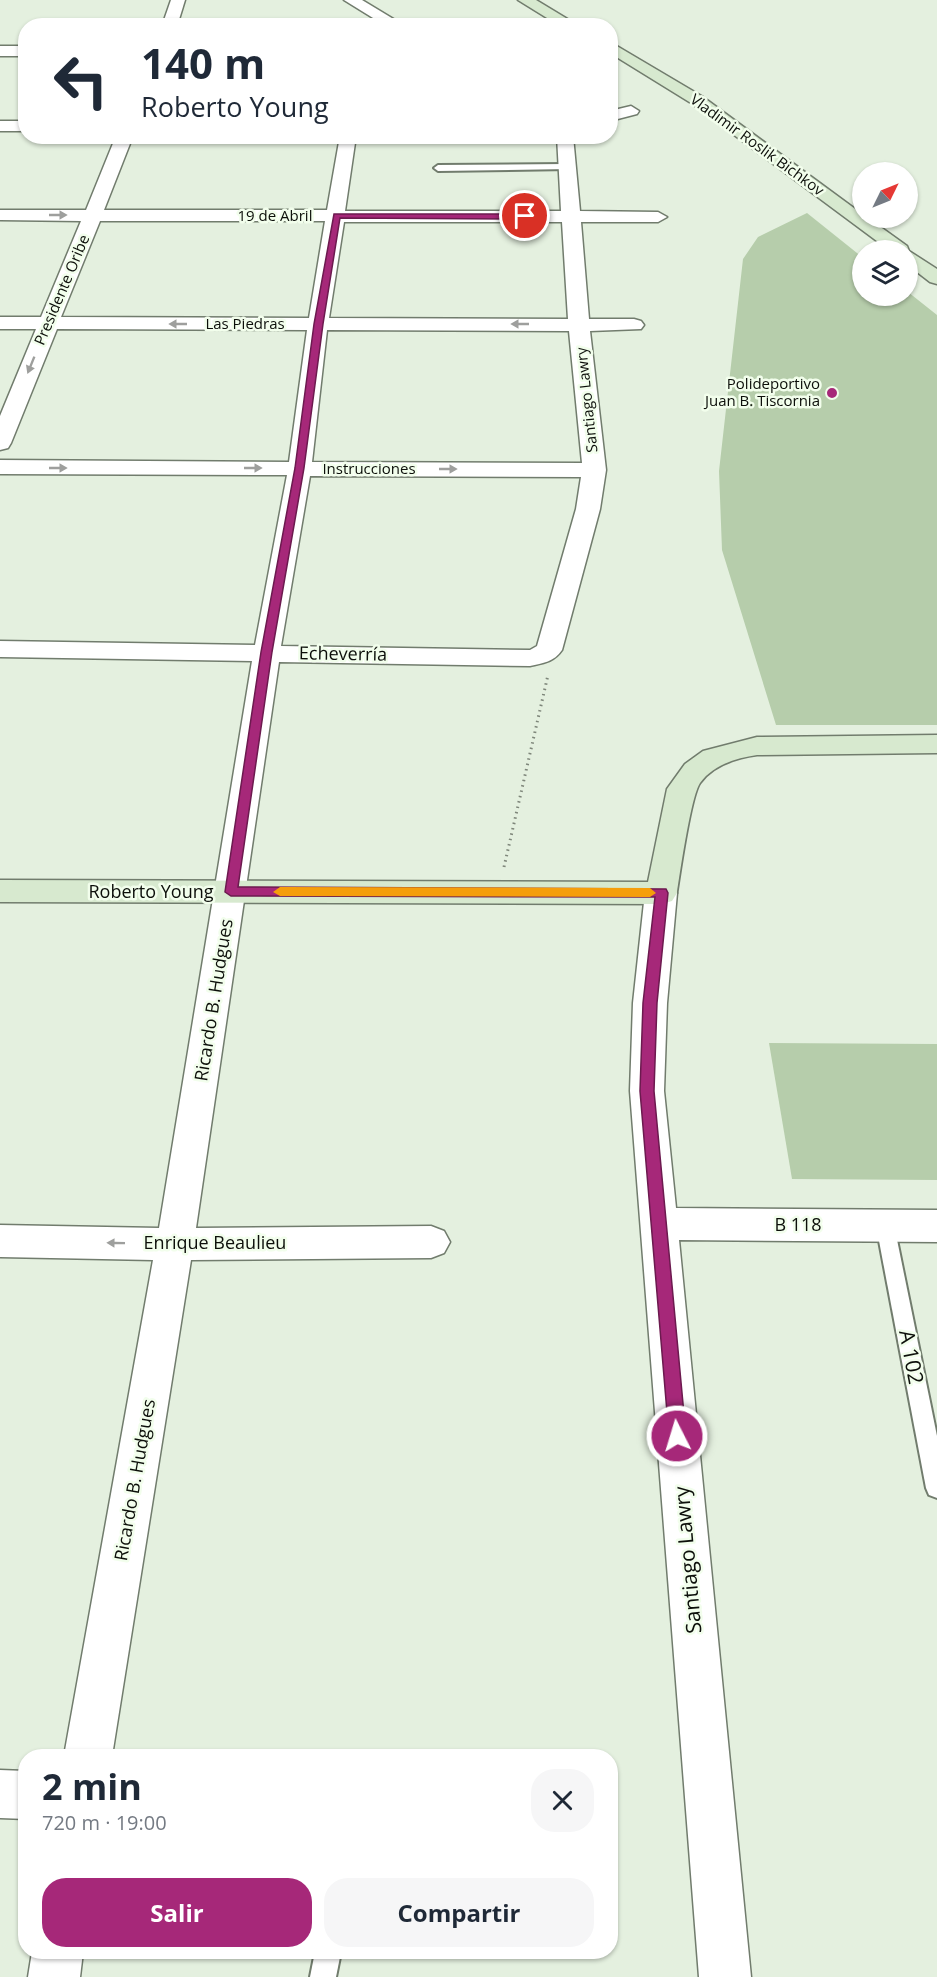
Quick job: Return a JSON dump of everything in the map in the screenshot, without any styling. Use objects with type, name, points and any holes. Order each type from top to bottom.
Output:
[{"type":"street","points":[[172,18],[178,0]]},
{"type":"street","points":[[351,0],[384,18]]},
{"type":"street","points":[[525,0],[558,18]]},
{"type":"street","points":[[0,51],[18,51]]},
{"type":"street","name":"Vladimir Roslik Bichkov","points":[[618,51],[698,100],[887,240]]},
{"type":"street","points":[[618,114],[631,111]]},
{"type":"street","points":[[0,126],[18,126]]},
{"type":"street","name":"Presidente Oribe","points":[[0,443],[121,144]]},
{"type":"street","name":"Ricardo B. Hudgues","points":[[89,1749],[175,1244],[267,652],[300,468],[318,324],[347,144]]},
{"type":"street","name":"Santiago Lawry","points":[[542,655],[549,650],[588,509],[594,470],[579,324],[565,144]]},
{"type":"street","name":"19 de Abril","points":[[0,215],[658,217]]},
{"type":"street","points":[[918,264],[937,278]]},
{"type":"street","name":"Las Piedras","points":[[0,323],[634,325]]},
{"type":"street","name":"Instrucciones","points":[[0,467],[594,470]]},
{"type":"street","name":"Echeverría","points":[[0,649],[530,658],[542,655]]},
{"type":"street","points":[[662,893],[677,805],[687,778],[704,763],[743,748],[775,745],[937,744]]},
{"type":"street","name":"Roberto Young","points":[[0,891],[662,893]]},
{"type":"street","name":"Santiago Lawry","points":[[662,893],[647,1046],[647,1091],[725,1977]]},
{"type":"street","name":"B 118","points":[[658,1224],[937,1226]]},
{"type":"street","name":"Enrique Beaulieu","points":[[0,1241],[175,1244],[431,1242]]},
{"type":"street","points":[[0,1794],[18,1795]]},
{"type":"street","points":[[54,1977],[57,1959]]},
{"type":"lane","points":[[438,168],[567,167]]},
{"type":"lane","name":"A 102","points":[[885,1226],[937,1488]]},
{"type":"lane","points":[[323,1977],[327,1959]]},
{"type":"path","points":[[499,892],[549,672],[542,655]]},
{"type":"green space","name":"Polideportivo Juan B. Tiscornia","points":[[807,213],[852,249],[852,306],[918,306],[918,300],[937,315],[937,725],[776,725],[722,550],[719,471],[743,259],[758,237]]},
{"type":"green space","points":[[769,1043],[937,1044],[937,1180],[792,1179]]},
{"type":"slow traffic","points":[[280,892],[650,893]]},
{"type":"place","name":"Polideportivo Juan B. Tiscornia","points":[[832,393]]},
{"type":"route","points":[[525,216],[336,216],[318,324],[300,468],[267,652],[231,892],[662,893],[650,1003],[647,1091],[677,1436]]}]
